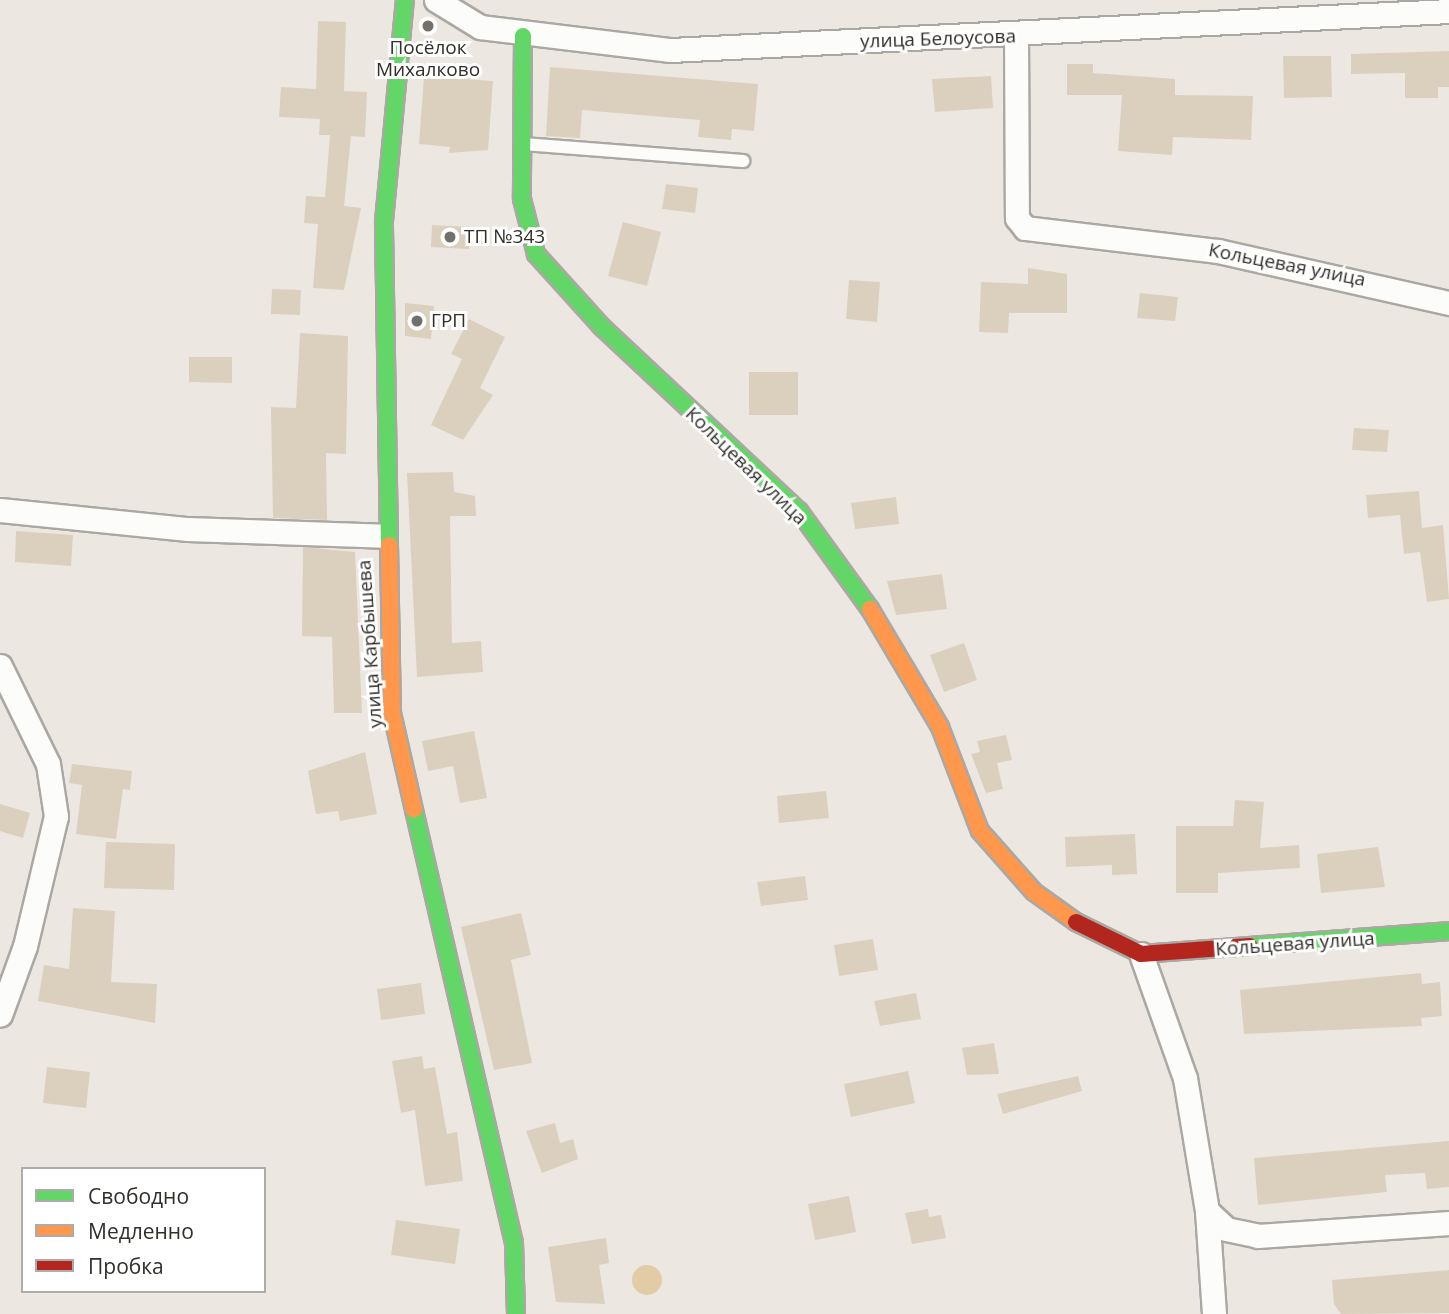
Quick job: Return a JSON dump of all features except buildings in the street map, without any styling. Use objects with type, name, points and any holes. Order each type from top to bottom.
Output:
[{"type":"street","name":"улица Карбышева","points":[[405,0],[384,221],[384,536],[391,713],[509,1217],[516,1314]]},
{"type":"street","name":"улица Белоусова","points":[[436,0],[480,27],[523,36],[671,50],[1016,36],[1449,11]]},
{"type":"street","name":"Кольцевая улица","points":[[523,36],[522,210],[536,254],[611,335],[799,511],[876,618],[940,727],[980,831],[1015,872],[1073,922],[1141,954],[1449,931]]},
{"type":"street","name":"Кольцевая улица","points":[[1016,36],[1017,218],[1025,228],[1231,253],[1449,303]]},
{"type":"street","points":[[0,510],[188,529],[384,536]]},
{"type":"street","points":[[0,666],[48,764],[56,816],[25,946],[0,1015]]},
{"type":"street","points":[[1141,954],[1185,1079],[1207,1212],[1214,1314]]},
{"type":"street","points":[[1207,1212],[1226,1229],[1258,1236],[1449,1223]]},
{"type":"lane","points":[[522,144],[743,161]]},
{"type":"shaded area","points":[[647,1265],[658,1269],[662,1280],[658,1291],[647,1295],[636,1291],[632,1280],[636,1269]]},
{"type":"traffic: fast","points":[[389,545],[384,221],[405,0]]},
{"type":"traffic: fast","points":[[523,36],[522,199],[536,254],[601,326],[799,511],[870,609]]},
{"type":"traffic: fast","points":[[414,810],[514,1243],[516,1314]]},
{"type":"traffic: fast","points":[[1250,946],[1449,931]]},
{"type":"traffic: slow","points":[[389,545],[392,713],[414,810]]},
{"type":"traffic: slow","points":[[870,609],[940,727],[980,831],[1034,892],[1076,922]]},
{"type":"traffic: jam","points":[[1076,922],[1141,954],[1250,946]]},
{"type":"place","name":"Посёлок Михалково","points":[[428,26]]},
{"type":"place","name":"ТП №343","points":[[450,237]]},
{"type":"place","name":"ГРП","points":[[417,321]]}]
